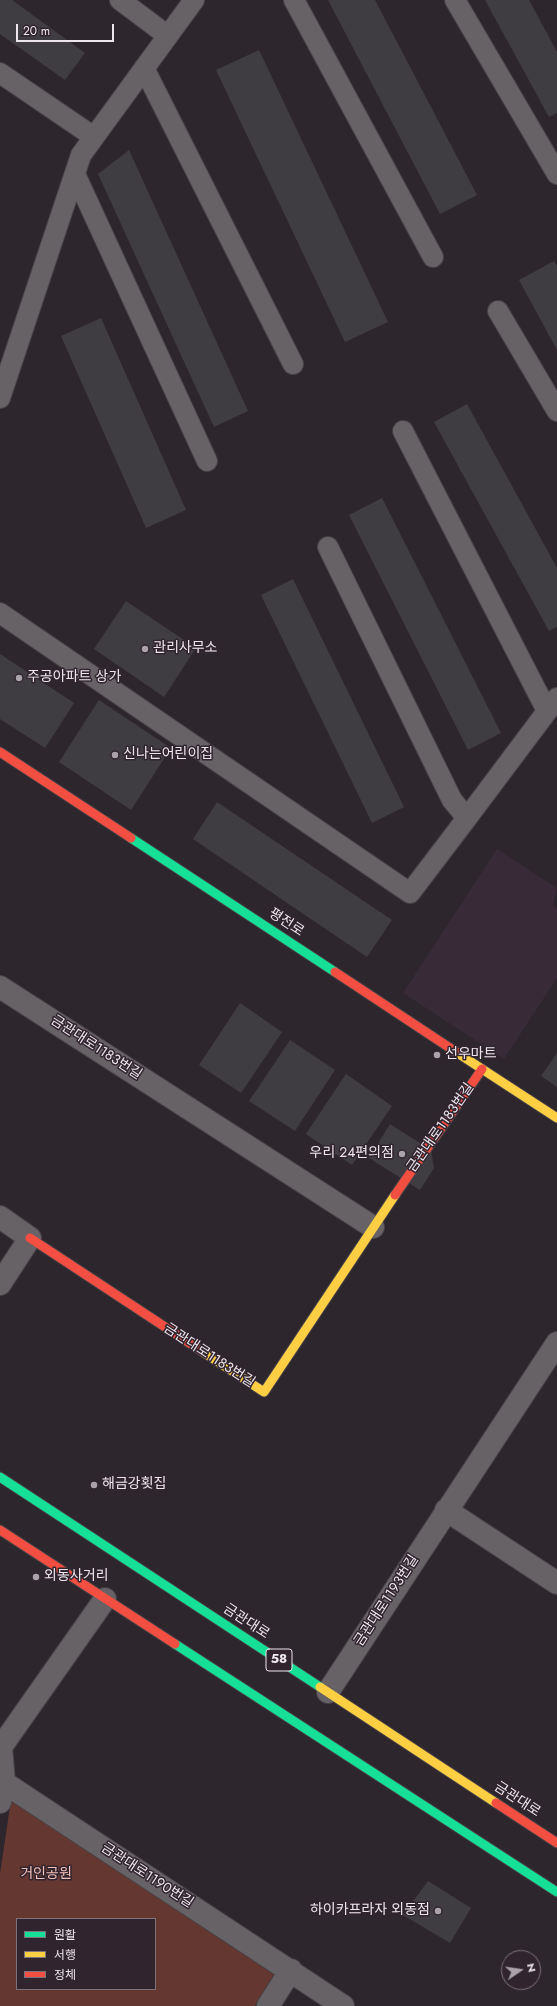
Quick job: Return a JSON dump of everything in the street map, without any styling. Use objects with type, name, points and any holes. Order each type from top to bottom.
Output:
[{"type":"street","name":"평전로","points":[[0,752],[557,1118]]},
{"type":"street","name":"금관대로1183번길","points":[[0,987],[373,1227]]},
{"type":"street","name":"금관대로1183번길","points":[[0,1218],[264,1392],[373,1227],[482,1069]]},
{"type":"street","points":[[0,1284],[30,1238]]},
{"type":"street","name":"금관대로1193번길","points":[[328,1692],[446,1510],[555,1349]]},
{"type":"street","name":"금관대로","points":[[0,1477],[557,1843]]},
{"type":"street","points":[[446,1510],[557,1583]]},
{"type":"street","points":[[0,1530],[557,1892]]},
{"type":"street","name":"금관대로1190번길","points":[[105,1599],[1,1747],[1,1788],[291,1970],[343,2006]]},
{"type":"street","points":[[268,2006],[291,1970]]},
{"type":"lane","points":[[120,0],[168,36]]},
{"type":"lane","points":[[0,398],[81,155],[194,0]]},
{"type":"lane","points":[[294,0],[433,257]]},
{"type":"lane","points":[[455,0],[557,174]]},
{"type":"lane","points":[[144,68],[293,364]]},
{"type":"lane","points":[[0,73],[94,137]]},
{"type":"lane","points":[[74,174],[207,461]]},
{"type":"lane","points":[[498,311],[557,411]]},
{"type":"lane","points":[[0,613],[410,893],[552,704],[403,431]]},
{"type":"lane","points":[[328,547],[452,800],[467,818]]},
{"type":"shaded area","points":[[497,849],[557,888],[553,905],[557,909],[557,978],[504,1059],[403,993]]},
{"type":"green space","name":"거인공원","points":[[11,1800],[278,1971],[255,2006],[0,2006],[0,1874]]},
{"type":"building","points":[[0,0],[12,0],[85,53],[65,80],[0,34]]},
{"type":"building","points":[[328,0],[375,0],[477,195],[440,214]]},
{"type":"building","points":[[485,0],[529,0],[557,52],[557,113],[549,117]]},
{"type":"building","points":[[259,50],[388,322],[345,342],[216,70]]},
{"type":"building","points":[[129,150],[248,411],[214,427],[98,174]]},
{"type":"building","points":[[554,261],[557,266],[557,350],[519,280]]},
{"type":"building","points":[[101,318],[186,510],[146,528],[61,336]]},
{"type":"building","points":[[467,404],[557,568],[557,627],[549,631],[434,422]]},
{"type":"building","points":[[382,498],[501,733],[468,750],[349,515]]},
{"type":"building","points":[[293,579],[404,807],[372,823],[261,595]]},
{"type":"building","name":"관리사무소","points":[[126,601],[196,648],[164,697],[94,649]]},
{"type":"building","name":"주공아파트 상가","points":[[0,654],[74,703],[45,748],[0,719]]},
{"type":"building","name":"신나는어린이집","points":[[99,700],[171,748],[131,810],[59,762]]},
{"type":"building","points":[[217,802],[392,920],[367,957],[193,839]]},
{"type":"building","points":[[240,1003],[282,1032],[241,1093],[199,1065]]},
{"type":"building","points":[[290,1040],[335,1070],[295,1131],[249,1101]]},
{"type":"building","points":[[557,1053],[557,1087],[541,1076]]},
{"type":"building","points":[[346,1074],[392,1106],[352,1165],[306,1134]]},
{"type":"building","name":"우리 24편의점","points":[[390,1124],[431,1150],[434,1168],[420,1190],[369,1158]]},
{"type":"building","name":"하이카프라자 외동점","points":[[428,1881],[471,1908],[450,1943],[403,1915]]},
{"type":"traffic: fast","points":[[131,838],[335,972]]},
{"type":"traffic: fast","points":[[0,1477],[320,1687]]},
{"type":"traffic: fast","points":[[175,1644],[557,1892]]},
{"type":"traffic: slow","points":[[456,1052],[557,1118]]},
{"type":"traffic: slow","points":[[203,1352],[264,1392],[395,1195]]},
{"type":"traffic: slow","points":[[320,1687],[496,1803]]},
{"type":"traffic: jam","points":[[0,752],[131,838]]},
{"type":"traffic: jam","points":[[335,972],[456,1052]]},
{"type":"traffic: jam","points":[[395,1195],[482,1069]]},
{"type":"traffic: jam","points":[[30,1238],[203,1352]]},
{"type":"traffic: jam","points":[[0,1530],[175,1644]]},
{"type":"traffic: jam","points":[[496,1803],[557,1843]]},
{"type":"place","name":"관리사무소","points":[[145,649]]},
{"type":"place","name":"주공아파트 상가","points":[[19,678]]},
{"type":"place","name":"신나는어린이집","points":[[115,755]]},
{"type":"place","name":"선우마트","points":[[437,1055]]},
{"type":"place","name":"우리 24편의점","points":[[402,1154]]},
{"type":"place","name":"해금강횟집","points":[[94,1485]]},
{"type":"place","name":"외동사거리","points":[[36,1577]]},
{"type":"place","name":"하이카프라자 외동점","points":[[438,1911]]}]
